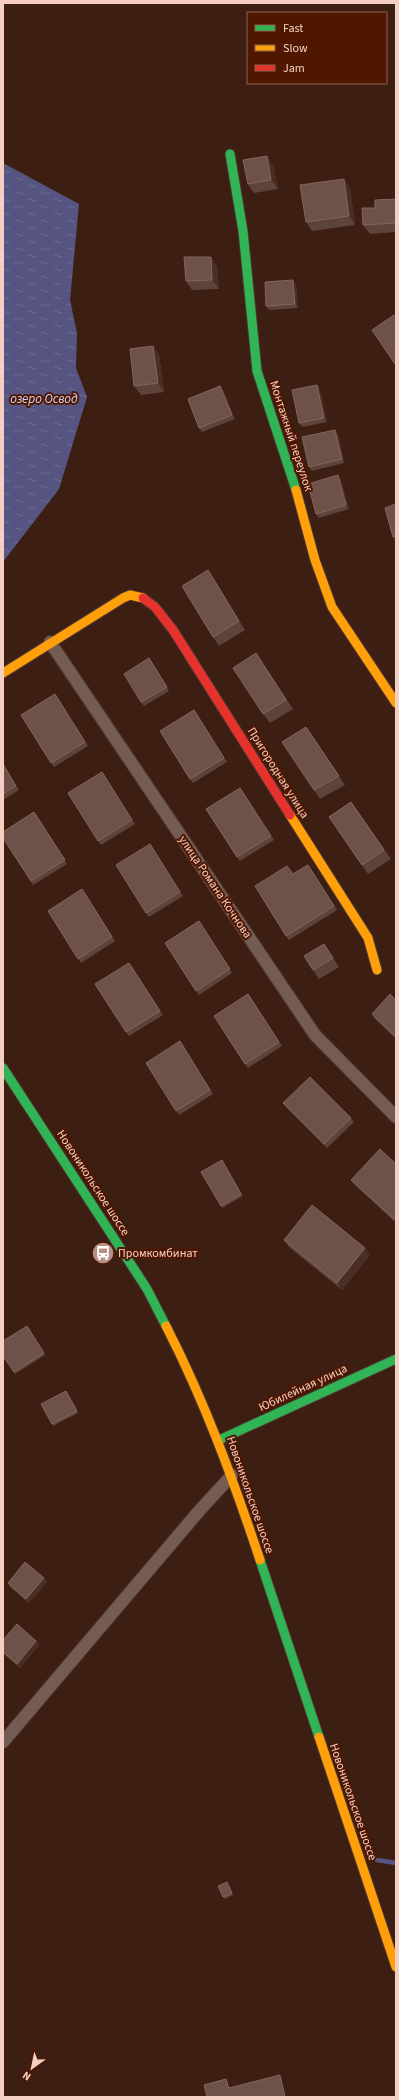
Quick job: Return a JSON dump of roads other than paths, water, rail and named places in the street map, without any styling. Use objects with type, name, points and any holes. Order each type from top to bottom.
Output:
[{"type":"main road","name":"Монтажный переулок","points":[[230,154],[243,231],[257,371],[296,492],[315,560],[332,607],[396,703]]},
{"type":"main road","name":"Пригородная улица","points":[[50,642],[116,602],[131,595],[144,597],[159,612],[173,630],[368,938],[377,970]]},
{"type":"main road","points":[[3,673],[50,642]]},
{"type":"main road","name":"Новоникольское шоссе","points":[[3,1068],[147,1289],[193,1379],[232,1475],[396,1966]]},
{"type":"main road","name":"Юбилейная улица","points":[[219,1440],[396,1359]]},
{"type":"street","name":"улица Романа Кочнова","points":[[50,642],[315,1035],[396,1118]]},
{"type":"street","points":[[3,1742],[199,1511],[232,1475]]},
{"type":"water","name":"озеро Освод","points":[[3,163],[79,204],[70,300],[77,333],[76,368],[87,397],[59,489],[3,562]]},
{"type":"waterway","points":[[377,1860],[396,1863]]},
{"type":"place","name":"Промкомбинат","points":[[103,1253]]}]
